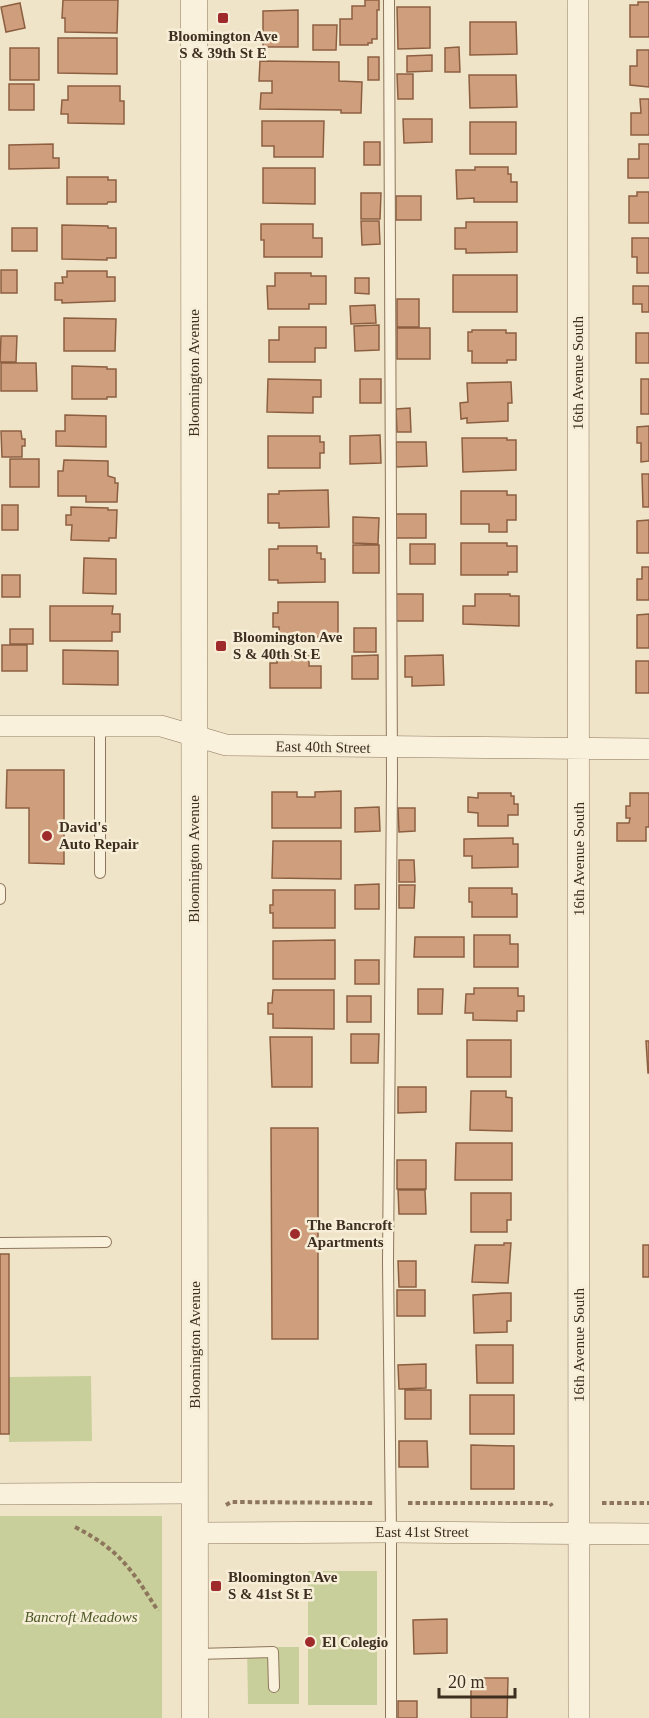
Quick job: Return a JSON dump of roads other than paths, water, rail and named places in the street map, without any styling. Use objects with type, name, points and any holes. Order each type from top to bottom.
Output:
[{"type":"street","name":"Bloomington Avenue","points":[[194,0],[195,1718]]},
{"type":"street","name":"16th Avenue South","points":[[578,0],[579,1718]]},
{"type":"street","name":"East 40th Street","points":[[0,726],[161,726],[226,745],[649,750]]},
{"type":"street","points":[[0,1494],[195,1493]]},
{"type":"street","name":"East 41st Street","points":[[196,1533],[649,1534]]},
{"type":"lane","points":[[389,0],[392,748],[388,1262],[391,1718]]},
{"type":"lane","points":[[100,726],[100,873]]},
{"type":"lane","points":[[0,889],[0,900]]},
{"type":"lane","points":[[0,1243],[106,1242]]},
{"type":"lane","points":[[195,1654],[273,1652],[273,1687]]},
{"type":"place","name":"Bloomington Ave S & 39th St E","points":[[223,18]]},
{"type":"place","name":"Bloomington Ave S & 40th St E","points":[[221,646]]},
{"type":"place","name":"David's Auto Repair","points":[[47,836]]},
{"type":"place","name":"The Bancroft Apartments","points":[[295,1234]]},
{"type":"place","name":"Bloomington Ave S & 41st St E","points":[[216,1586]]},
{"type":"place","name":"El Colegio","points":[[310,1642]]},
{"type":"park label","name":"Bancroft Meadows","points":[[81,1617]]}]
